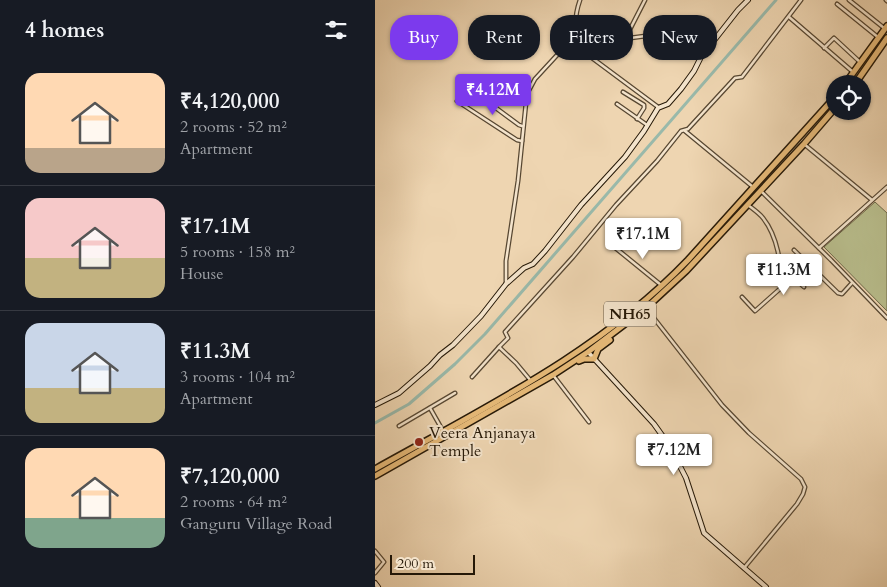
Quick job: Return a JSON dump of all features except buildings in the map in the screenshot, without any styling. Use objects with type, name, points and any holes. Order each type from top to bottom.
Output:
[{"type":"highway","points":[[854,73],[886,27]]},
{"type":"highway","points":[[861,75],[887,38]]},
{"type":"highway","name":"NH65","points":[[375,469],[546,373],[602,335],[642,304],[688,260],[826,107]]},
{"type":"highway","name":"NH65","points":[[375,476],[556,373],[625,325],[686,271],[826,118]]},
{"type":"highway","points":[[556,373],[584,359],[594,359],[598,349],[621,331],[625,325]]},
{"type":"highway","points":[[546,373],[553,371],[585,351],[588,352]]},
{"type":"street","points":[[577,15],[580,0]]},
{"type":"street","points":[[633,23],[645,0]]},
{"type":"street","points":[[375,405],[389,399],[404,389],[440,355],[453,346],[493,302],[506,284],[545,252],[581,205],[625,157],[658,108],[668,104],[681,89],[701,57],[748,0]]},
{"type":"street","points":[[473,378],[509,338],[505,332],[573,257],[609,212],[657,161],[681,131],[685,131],[735,78],[742,78],[801,0]]},
{"type":"street","points":[[849,0],[886,27]]},
{"type":"street","points":[[837,4],[879,38]]},
{"type":"street","points":[[789,17],[854,73]]},
{"type":"street","points":[[824,48],[834,38],[861,63]]},
{"type":"street","points":[[506,284],[506,261],[518,181],[528,92],[535,79],[553,60]]},
{"type":"street","points":[[594,60],[658,108]]},
{"type":"street","points":[[469,88],[523,126]]},
{"type":"street","points":[[623,92],[644,105],[637,119]]},
{"type":"street","points":[[457,102],[521,141]]},
{"type":"street","points":[[617,104],[648,125]]},
{"type":"street","points":[[685,131],[753,188]]},
{"type":"street","points":[[804,144],[872,200]]},
{"type":"street","points":[[819,248],[887,187]]},
{"type":"street","points":[[761,191],[887,318]]},
{"type":"street","points":[[742,297],[755,312],[781,287],[781,266],[773,237],[763,218],[748,204]]},
{"type":"street","points":[[613,246],[662,286]]},
{"type":"street","points":[[795,250],[839,293],[844,291],[853,282]]},
{"type":"street","points":[[781,266],[804,286]]},
{"type":"street","points":[[646,308],[722,405],[749,433],[801,479],[804,484],[805,489],[801,499],[744,568]]},
{"type":"street","points":[[499,347],[531,381]]},
{"type":"street","points":[[588,352],[654,424],[669,445],[686,478],[704,534],[766,587]]},
{"type":"street","points":[[556,373],[589,422]]},
{"type":"street","points":[[399,426],[455,393]]},
{"type":"street","points":[[430,408],[443,430]]},
{"type":"street","points":[[375,551],[384,562],[375,573]]},
{"type":"street","points":[[375,583],[379,587]]},
{"type":"green space","points":[[875,202],[887,213],[887,311],[824,247]]},
{"type":"waterway","points":[[375,423],[409,404],[455,364],[485,334],[776,0]]},
{"type":"place","name":"Veera Anjanaya Temple","points":[[419,442]]}]
